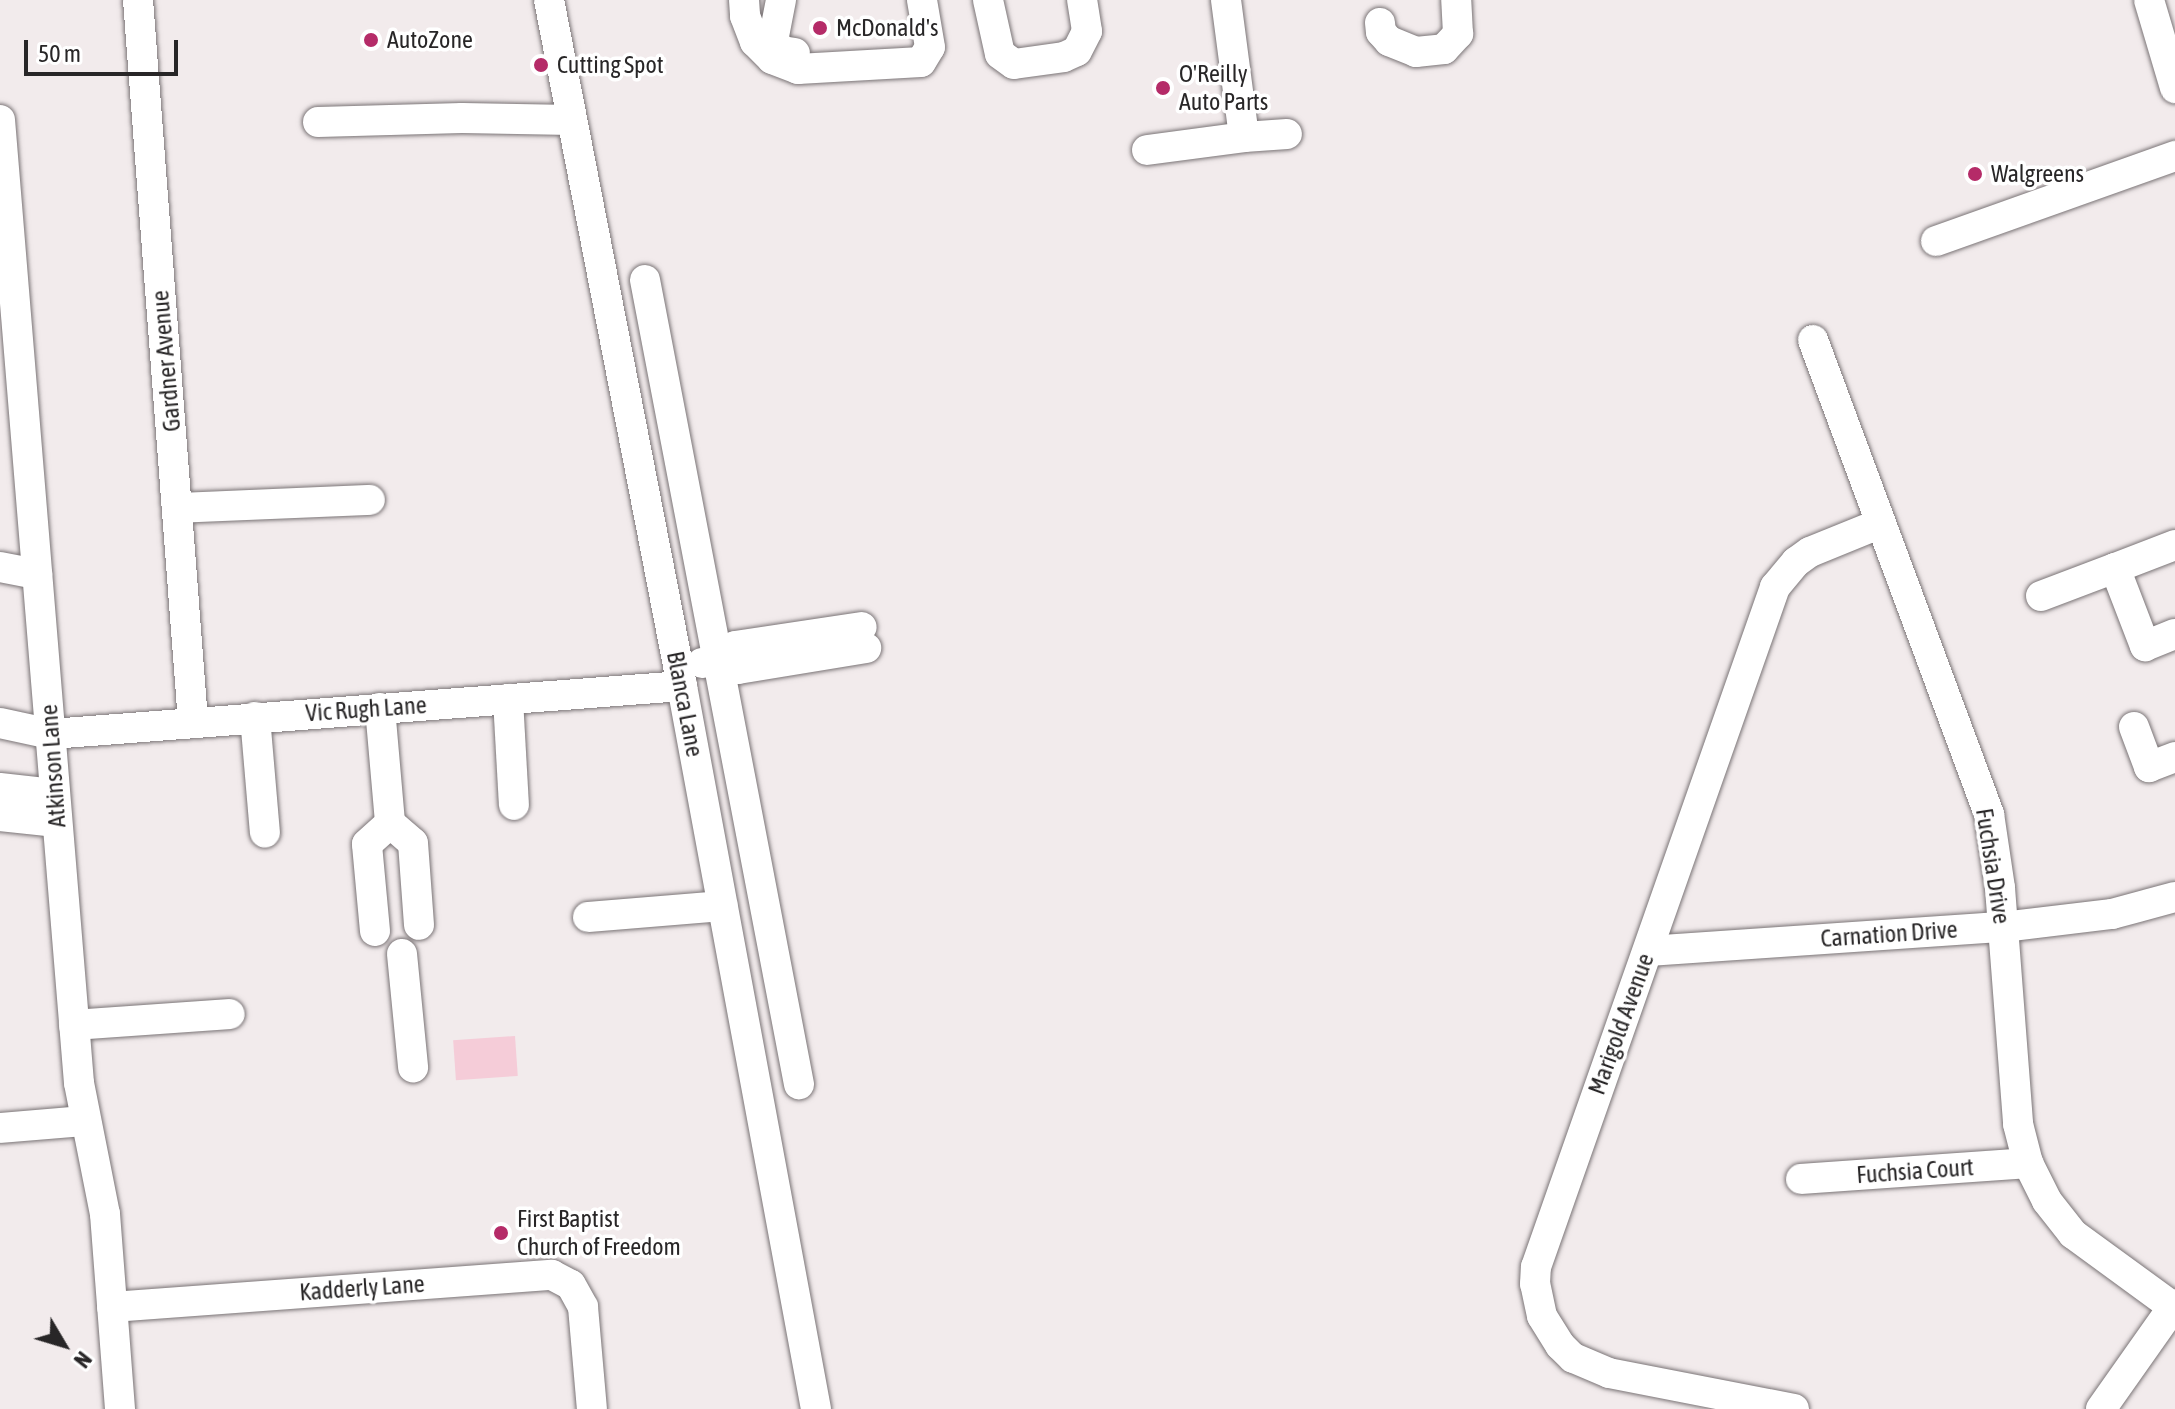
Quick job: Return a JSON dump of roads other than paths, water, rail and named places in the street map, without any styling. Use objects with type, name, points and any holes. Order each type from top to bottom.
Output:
[{"type":"street","name":"Gardner Avenue","points":[[138,0],[193,721]]},
{"type":"street","name":"Blanca Lane","points":[[549,0],[680,677],[816,1409]]},
{"type":"street","points":[[744,0],[745,16],[755,42],[772,59],[798,69],[914,64],[926,58],[929,49],[922,0]]},
{"type":"street","points":[[763,0],[762,32],[779,49],[793,53],[929,49]]},
{"type":"street","points":[[779,49],[772,35],[781,0]]},
{"type":"street","points":[[988,0],[998,48],[1009,63],[1070,55],[1086,38],[1082,0]]},
{"type":"street","points":[[998,48],[1069,35],[1077,21],[1074,0]]},
{"type":"street","points":[[1226,0],[1244,137]]},
{"type":"street","points":[[1380,23],[1381,32],[1389,41],[1416,52],[1444,49],[1458,34],[1456,0]]},
{"type":"street","points":[[2149,0],[2175,88]]},
{"type":"street","points":[[318,122],[462,118],[572,120]]},
{"type":"street","name":"Atkinson Lane","points":[[0,120],[10,353],[37,574],[74,1025],[84,1121],[105,1214],[120,1409]]},
{"type":"street","points":[[1147,150],[1287,134]]},
{"type":"street","points":[[1936,241],[2175,156]]},
{"type":"street","points":[[645,280],[799,1084]]},
{"type":"street","name":"Fuchsia Drive","points":[[1813,340],[1989,814],[2003,927],[2018,1124],[2028,1163],[2047,1201],[2073,1234],[2174,1306]]},
{"type":"street","points":[[177,508],[370,500]]},
{"type":"street","name":"Marigold Avenue","points":[[1794,1409],[1591,1367],[1560,1345],[1537,1301],[1536,1267],[1775,587],[1785,573],[1810,552],[1879,524]]},
{"type":"street","points":[[2041,596],[2175,545]]},
{"type":"street","points":[[0,567],[37,574]]},
{"type":"street","points":[[2115,568],[2145,646],[2175,634]]},
{"type":"street","name":"Vic Rugh Lane","points":[[0,723],[51,734],[508,699],[680,677],[719,660],[735,646],[864,637]]},
{"type":"street","points":[[508,699],[514,805]]},
{"type":"street","points":[[380,708],[390,823],[413,843],[419,925]]},
{"type":"street","points":[[255,717],[265,833]]},
{"type":"street","points":[[2134,727],[2149,767],[2175,757]]},
{"type":"street","points":[[0,788],[56,808]]},
{"type":"street","points":[[0,816],[56,808]]},
{"type":"street","points":[[375,931],[367,844],[390,823]]},
{"type":"street","name":"Carnation Drive","points":[[1648,951],[2003,927],[2112,914],[2175,897]]},
{"type":"street","points":[[588,917],[723,906]]},
{"type":"street","points":[[402,954],[413,1067]]},
{"type":"street","points":[[74,1025],[230,1014]]},
{"type":"street","points":[[0,1128],[84,1121]]},
{"type":"street","name":"Fuchsia Court","points":[[1801,1179],[2028,1163]]},
{"type":"street","name":"Kadderly Lane","points":[[112,1307],[541,1274],[559,1277],[571,1285],[580,1299],[585,1319],[592,1409]]},
{"type":"street","points":[[2101,1409],[2174,1306]]},
{"type":"place","name":"McDonald's","points":[[820,28]]},
{"type":"place","name":"AutoZone","points":[[371,40]]},
{"type":"place","name":"Cutting Spot","points":[[541,65]]},
{"type":"place","name":"O'Reilly Auto Parts","points":[[1163,88]]},
{"type":"place","name":"Walgreens","points":[[1975,174]]},
{"type":"place","name":"First Baptist Church of Freedom","points":[[501,1233]]}]
